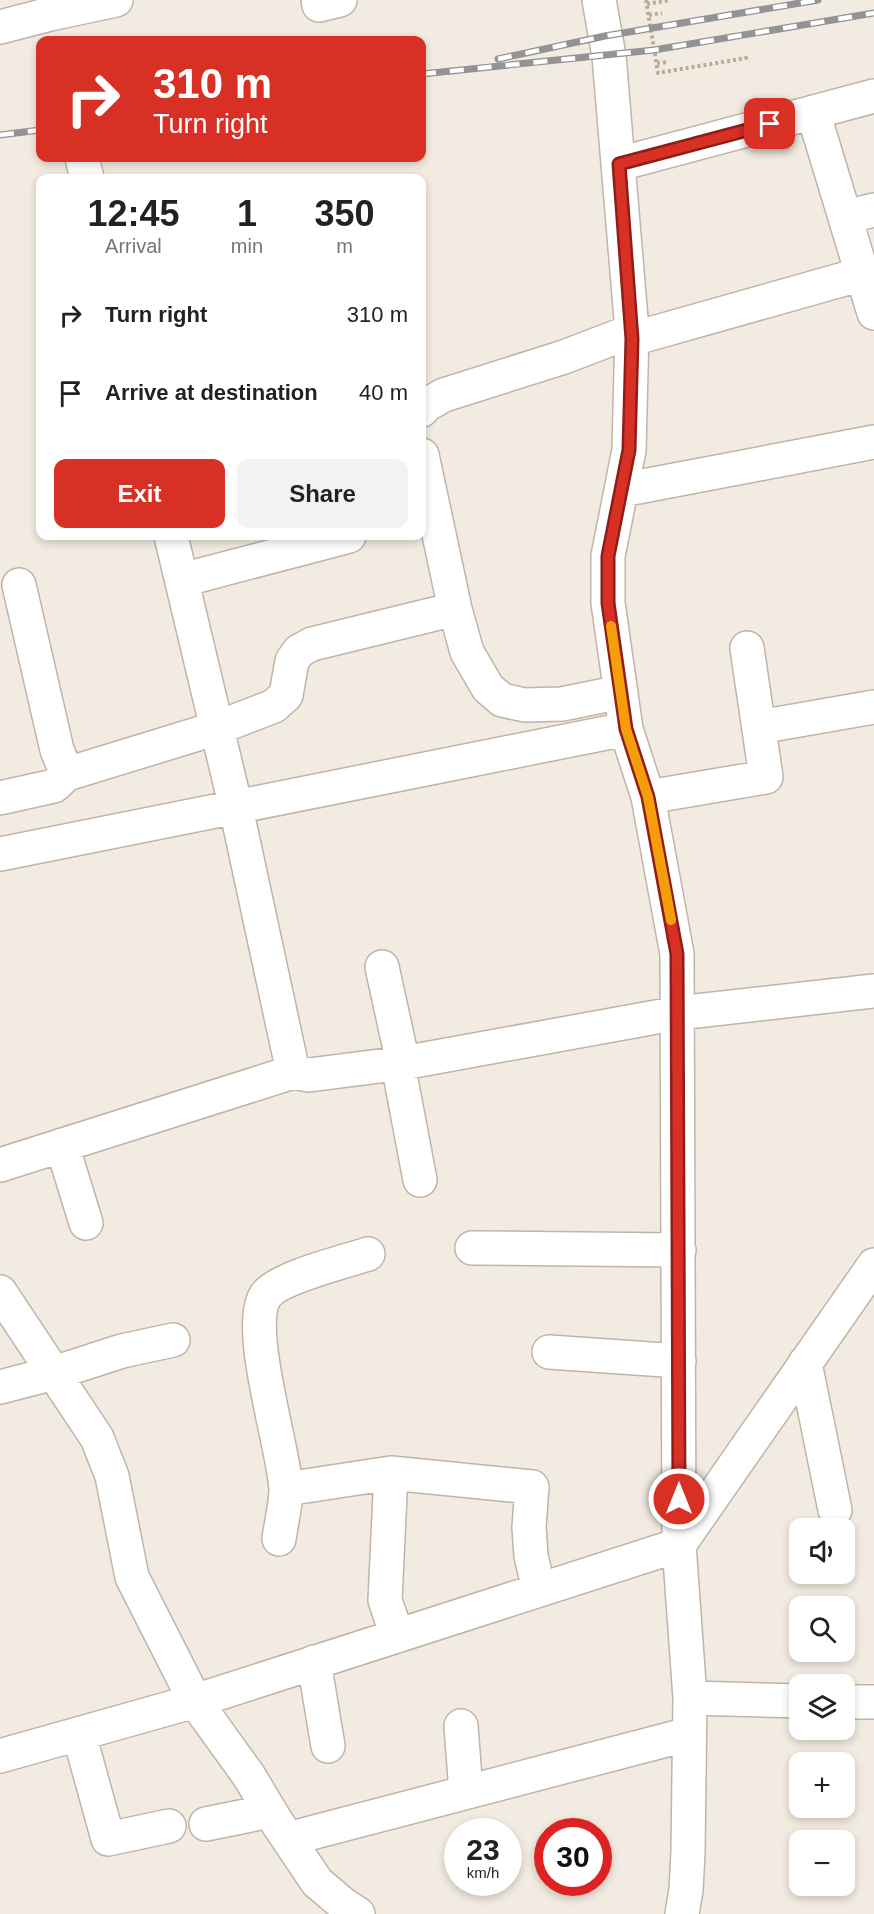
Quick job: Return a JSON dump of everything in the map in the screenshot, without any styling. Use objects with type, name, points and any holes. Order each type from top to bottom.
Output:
[{"type":"street","points":[[0,27],[51,18],[116,0]]},
{"type":"street","points":[[318,0],[319,5],[340,0]]},
{"type":"street","points":[[599,0],[609,56],[632,335],[629,450],[608,556],[608,603],[626,729],[648,797],[677,954],[679,1545],[690,1698],[688,1852],[682,1914]]},
{"type":"street","points":[[619,164],[874,96]]},
{"type":"street","points":[[813,112],[859,214],[862,274],[874,313]]},
{"type":"street","points":[[426,405],[444,395],[632,335],[862,274]]},
{"type":"street","points":[[622,490],[874,442]]},
{"type":"street","points":[[427,509],[467,652],[488,688],[502,700],[525,705],[562,704],[621,692]]},
{"type":"street","points":[[172,540],[236,808],[293,1072]]},
{"type":"street","points":[[182,580],[335,540]]},
{"type":"street","points":[[19,585],[57,750],[67,774]]},
{"type":"street","points":[[0,798],[54,786],[67,774],[217,728],[274,706],[286,694],[292,662],[299,651],[312,644],[455,609]]},
{"type":"street","points":[[648,797],[766,777],[747,648]]},
{"type":"street","points":[[759,727],[874,707]]},
{"type":"street","points":[[0,854],[626,729]]},
{"type":"street","points":[[382,967],[420,1180]]},
{"type":"street","points":[[0,1165],[293,1072],[309,1075],[400,1063],[678,1013],[874,991]]},
{"type":"street","points":[[62,1145],[86,1223]]},
{"type":"street","points":[[472,1248],[679,1250]]},
{"type":"street","points":[[279,1539],[286,1489],[260,1346],[260,1315],[266,1295],[284,1281],[368,1254]]},
{"type":"street","points":[[0,1756],[195,1701],[679,1545],[805,1363],[873,1272]]},
{"type":"street","points":[[0,1292],[97,1438],[112,1476],[132,1577],[195,1701],[249,1776],[317,1882],[358,1914]]},
{"type":"street","points":[[0,1387],[54,1373],[122,1351],[173,1340]]},
{"type":"street","points":[[549,1352],[679,1361]]},
{"type":"street","points":[[805,1363],[835,1510]]},
{"type":"street","points":[[286,1489],[391,1473],[532,1487],[529,1527],[531,1556],[539,1590]]},
{"type":"street","points":[[391,1473],[385,1600],[397,1636]]},
{"type":"street","points":[[314,1662],[328,1746]]},
{"type":"street","points":[[690,1698],[789,1701]]},
{"type":"street","points":[[855,1702],[874,1702]]},
{"type":"street","points":[[461,1726],[466,1792]]},
{"type":"street","points":[[79,1734],[108,1839],[169,1826]]},
{"type":"street","points":[[288,1839],[689,1734]]},
{"type":"street","points":[[206,1824],[270,1812]]},
{"type":"path","points":[[670,0],[646,2],[658,73],[746,58],[745,54]]},
{"type":"path","points":[[649,15],[662,13]]},
{"type":"path","points":[[657,63],[669,62]]},
{"type":"railway","points":[[498,59],[605,36],[818,0]]},
{"type":"railway","points":[[426,74],[654,50],[874,13]]},
{"type":"railway","points":[[0,135],[36,130]]},
{"type":"slow traffic","points":[[611,626],[626,729],[648,797],[671,920]]},
{"type":"route","points":[[679,1499],[677,954],[648,797],[626,729],[608,603],[608,556],[629,450],[632,339],[619,164],[770,124]]}]
